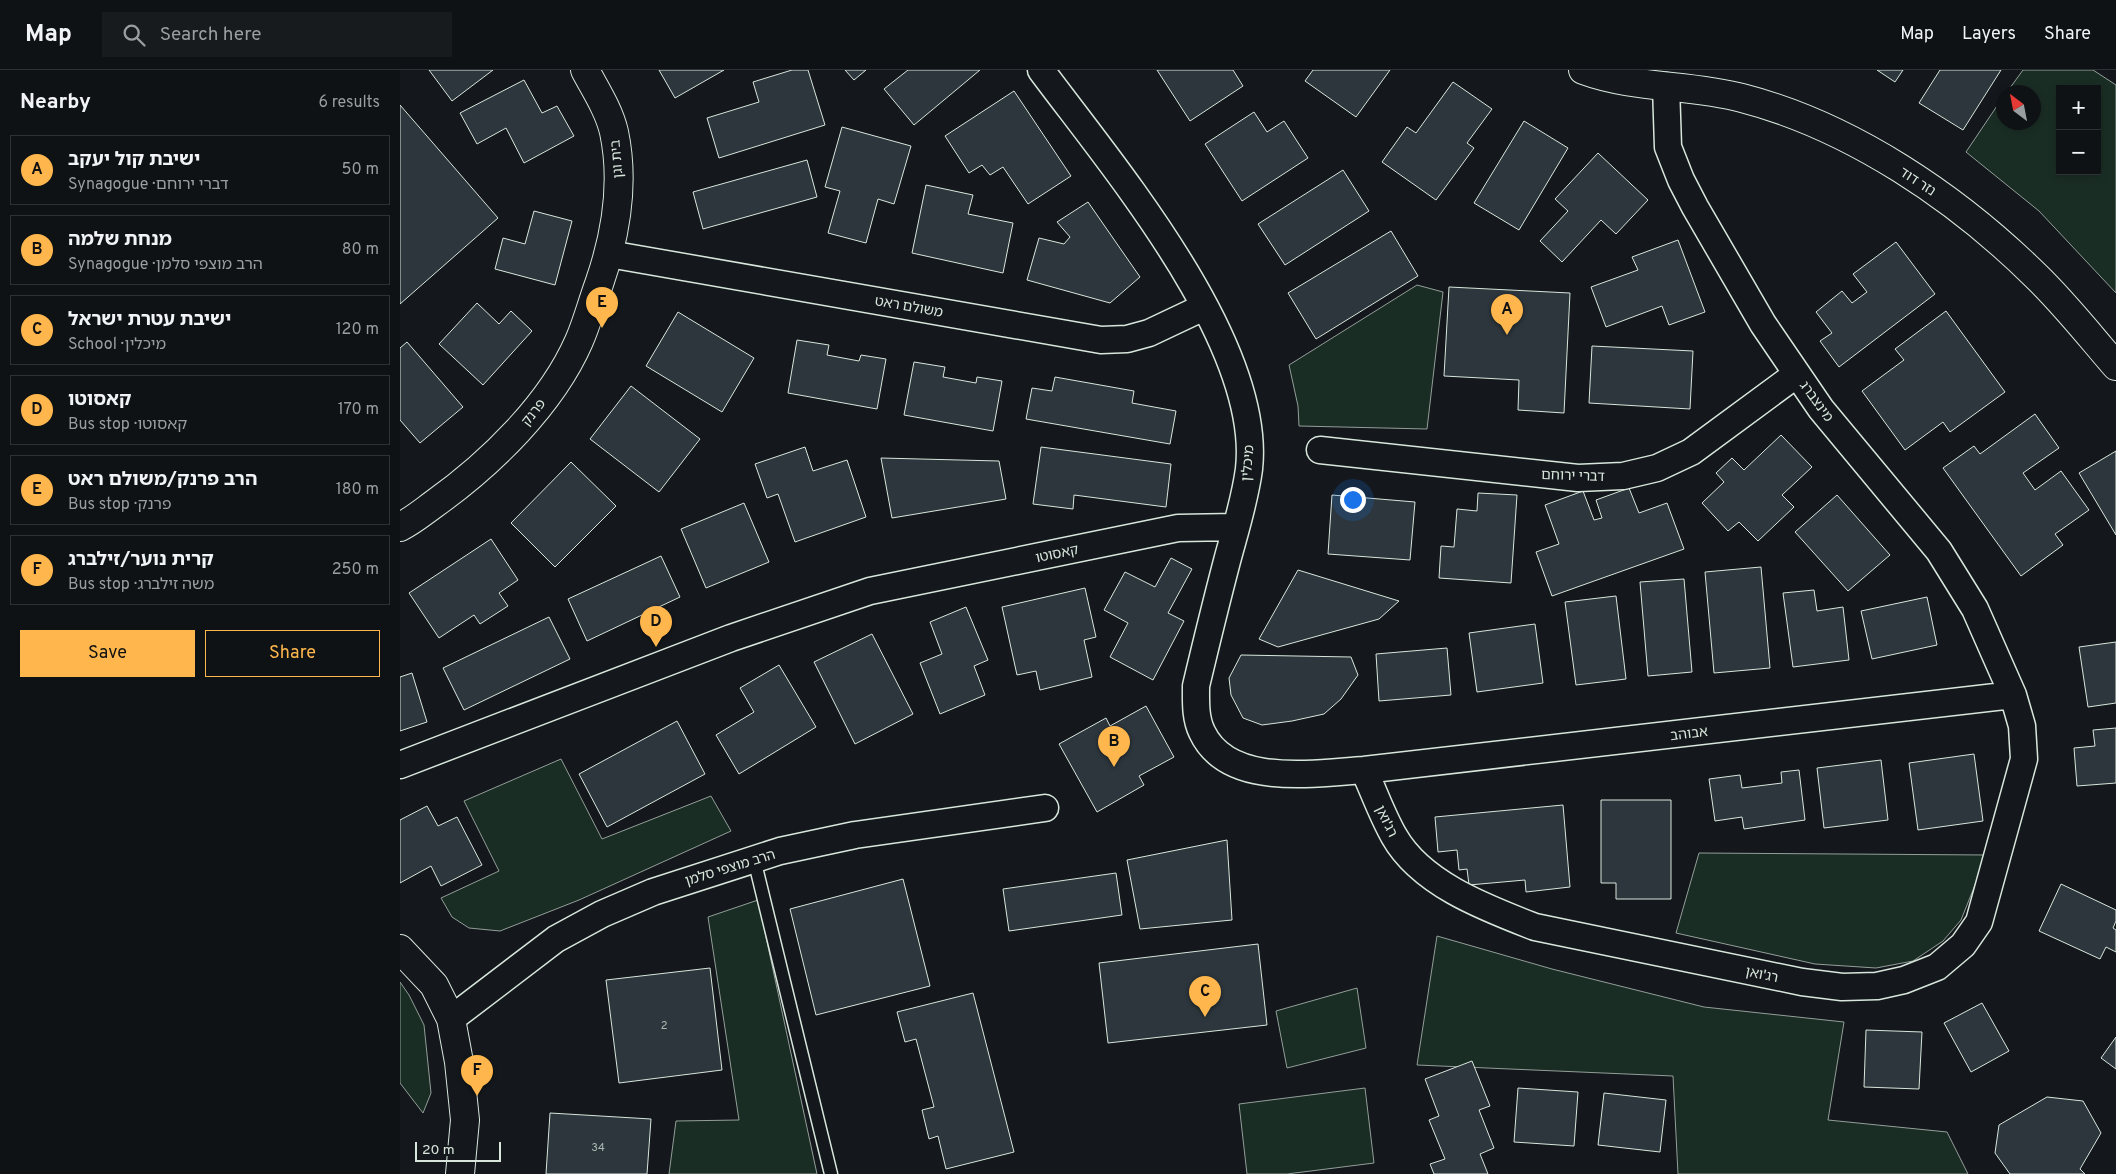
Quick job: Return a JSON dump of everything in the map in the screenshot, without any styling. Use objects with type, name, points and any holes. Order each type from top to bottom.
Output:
[{"type":"street","name":"בית וגן","points":[[585,70],[614,130],[618,164],[619,202],[609,254]]},
{"type":"street","name":"מיכלין","points":[[1041,70],[1142,206],[1178,260],[1215,328],[1236,378],[1246,409],[1249,468],[1196,686],[1197,712],[1202,732],[1216,751],[1235,765],[1262,771],[1298,775],[1364,770]]},
{"type":"street","name":"נזר דוד","points":[[1583,70],[1626,82],[1704,90],[1742,97],[1781,109],[1865,148],[1925,184],[1989,234],[2037,276],[2116,366]]},
{"type":"street","name":"מינצברג","points":[[1666,86],[1668,147],[1681,180],[1763,324],[1821,409],[1939,551],[1975,609],[2013,695]]},
{"type":"street","name":"משולם ראט","points":[[609,254],[1101,340],[1126,339],[1149,333],[1204,308]]},
{"type":"street","name":"פרנק","points":[[400,528],[461,485],[513,437],[552,388],[578,342],[609,254]]},
{"type":"street","name":"דברי ירוחם","points":[[1320,450],[1578,478],[1623,476],[1657,468],[1691,452],[1798,374]]},
{"type":"street","name":"קאסוטו","points":[[400,764],[731,638],[870,591],[1178,528],[1236,527]]},
{"type":"street","name":"רג'ואן","points":[[1364,770],[1394,838],[1410,859],[1437,881],[1495,911],[1535,927],[1802,982],[1842,987],[1877,986],[1904,980],[1937,967],[1963,946],[1980,922],[2024,759],[2022,726],[2013,695]]},
{"type":"street","name":"אבוהב","points":[[1364,770],[2013,695]]},
{"type":"street","name":"הרב מוצפי סלמן","points":[[450,1018],[556,940],[602,914],[653,892],[780,852],[855,835],[1045,808]]},
{"type":"street","points":[[400,949],[434,985],[450,1018],[459,1062],[465,1120],[460,1174]]},
{"type":"lane","points":[[754,860],[831,1174]]},
{"type":"green space","points":[[2023,70],[2093,70],[2116,85],[2116,293],[2039,211],[1966,152],[1996,107],[1996,130],[2041,130],[2041,85],[2012,85]]},
{"type":"green space","points":[[1417,285],[1443,292],[1427,429],[1299,426],[1298,406],[1289,365]]},
{"type":"green space","points":[[561,759],[602,839],[711,796],[731,831],[579,900],[500,931],[469,928],[452,917],[441,898],[499,871],[464,801]]},
{"type":"green space","points":[[1699,853],[1987,855],[1961,920],[1943,941],[1913,961],[1876,968],[1815,964],[1676,933]]},
{"type":"green space","points":[[758,900],[817,1174],[669,1174],[676,1121],[739,1120],[708,917]]},
{"type":"green space","points":[[1437,936],[1552,969],[1704,1007],[1844,1022],[1828,1120],[1947,1132],[1968,1174],[1678,1174],[1673,1076],[1417,1065]]},
{"type":"green space","points":[[400,982],[409,995],[424,1025],[431,1093],[423,1113],[400,1083]]},
{"type":"green space","points":[[1357,988],[1366,1048],[1287,1068],[1276,1011]]},
{"type":"green space","points":[[1365,1088],[1374,1163],[1287,1174],[1247,1174],[1239,1104]]},
{"type":"building","points":[[429,70],[493,70],[452,101]]},
{"type":"building","points":[[659,70],[724,70],[675,98]]},
{"type":"building","points":[[792,70],[808,70],[825,125],[719,158],[707,118],[759,102],[753,82]]},
{"type":"building","points":[[845,70],[866,70],[854,80]]},
{"type":"building","points":[[908,70],[980,70],[914,125],[884,89]]},
{"type":"building","points":[[1157,70],[1233,70],[1243,86],[1190,121]]},
{"type":"building","points":[[1313,70],[1390,70],[1356,117],[1305,81]]},
{"type":"building","points":[[1877,70],[1903,70],[1895,82]]},
{"type":"building","points":[[1940,70],[2001,70],[1963,130],[1919,103]]},
{"type":"building","points":[[524,80],[542,113],[557,106],[574,136],[524,163],[506,128],[477,144],[460,113]]},
{"type":"building","points":[[1453,82],[1492,109],[1467,143],[1474,148],[1436,200],[1382,162],[1407,127],[1416,133]]},
{"type":"building","points":[[1014,91],[1071,176],[1028,204],[1003,167],[990,175],[982,165],[969,173],[945,136]]},
{"type":"building","points":[[400,105],[498,218],[400,304]]},
{"type":"building","points":[[1254,112],[1267,132],[1284,121],[1308,158],[1242,201],[1205,144]]},
{"type":"building","points":[[1524,121],[1568,148],[1519,230],[1474,203]]},
{"type":"building","points":[[842,127],[911,146],[894,204],[878,199],[866,243],[828,233],[840,191],[825,187]]},
{"type":"building","points":[[1598,153],[1648,200],[1616,234],[1601,220],[1562,262],[1540,241],[1568,211],[1555,199]]},
{"type":"building","points":[[807,160],[817,197],[703,229],[693,192]]},
{"type":"building","points":[[1343,170],[1369,211],[1285,265],[1258,224]]},
{"type":"building","points":[[926,185],[973,195],[968,214],[1013,223],[1003,273],[912,253]]},
{"type":"building","points":[[1088,202],[1140,277],[1110,303],[1027,280],[1039,238],[1064,244],[1070,237],[1057,222]]},
{"type":"building","points":[[534,211],[572,221],[555,285],[495,269],[503,238],[525,244]]},
{"type":"building","points":[[1391,231],[1418,276],[1316,339],[1288,293]]},
{"type":"building","points":[[1678,240],[1705,312],[1669,325],[1662,306],[1606,327],[1591,287],[1638,270],[1632,257]]},
{"type":"building","points":[[1896,242],[1935,294],[1839,367],[1820,341],[1832,333],[1816,312],[1842,291],[1852,303],[1867,292],[1853,274]]},
{"type":"building","points":[[1449,287],[1570,293],[1564,413],[1518,410],[1519,380],[1444,376]]},
{"type":"building","points":[[477,303],[499,324],[511,311],[532,331],[483,385],[439,344]]},
{"type":"building","points":[[1946,311],[2005,392],[1950,432],[1943,422],[1905,450],[1862,391],[1904,360],[1895,349]]},
{"type":"building","points":[[678,312],[754,358],[722,412],[646,366]]},
{"type":"building","points":[[797,340],[829,345],[827,355],[859,361],[861,355],[886,359],[877,409],[788,393]]},
{"type":"building","points":[[407,342],[463,407],[420,443],[400,420],[400,348]]},
{"type":"building","points":[[1592,346],[1693,351],[1690,409],[1589,403]]},
{"type":"building","points":[[914,362],[945,367],[943,377],[976,383],[977,377],[1002,381],[993,431],[904,415]]},
{"type":"building","points":[[1055,377],[1134,391],[1132,403],[1176,411],[1170,444],[1026,419],[1032,388],[1052,391]]},
{"type":"building","points":[[631,386],[700,439],[659,492],[590,439]]},
{"type":"building","points":[[2035,414],[2059,448],[2023,473],[2035,490],[2061,471],[2089,510],[2055,534],[2063,545],[2021,576],[1943,468],[1974,446],[1980,454]]},
{"type":"building","points":[[1781,435],[1812,467],[1782,495],[1794,507],[1758,541],[1739,522],[1728,531],[1702,503],[1724,482],[1716,473],[1732,458],[1744,470]]},
{"type":"building","points":[[805,447],[813,471],[847,460],[866,517],[795,542],[778,494],[767,498],[755,464]]},
{"type":"building","points":[[1041,447],[1171,464],[1166,507],[1074,495],[1073,509],[1033,504]]},
{"type":"building","points":[[2116,451],[2116,535],[2079,473]]},
{"type":"building","points":[[881,458],[999,461],[1006,499],[892,518]]},
{"type":"building","points":[[571,462],[616,506],[555,567],[511,523]]},
{"type":"building","points":[[1629,488],[1639,513],[1667,503],[1684,549],[1552,596],[1536,552],[1559,544],[1545,505],[1583,491],[1594,520],[1602,518],[1596,500]]},
{"type":"building","points":[[1478,493],[1517,495],[1511,583],[1439,578],[1441,546],[1454,547],[1457,509],[1477,511]]},
{"type":"building","points":[[1332,495],[1415,502],[1410,560],[1328,554]]},
{"type":"building","points":[[1837,495],[1890,555],[1848,591],[1795,532]]},
{"type":"building","points":[[744,503],[769,562],[706,588],[681,529]]},
{"type":"building","points":[[491,539],[518,580],[499,593],[508,606],[480,624],[474,615],[439,638],[409,593]]},
{"type":"building","points":[[661,556],[680,597],[587,641],[568,599]]},
{"type":"building","points":[[1171,558],[1192,569],[1168,613],[1184,621],[1153,680],[1110,657],[1128,623],[1104,610],[1125,572],[1155,587]]},
{"type":"building","points":[[1761,567],[1770,668],[1714,673],[1705,572]]},
{"type":"building","points":[[1298,570],[1399,601],[1379,619],[1278,647],[1259,639]]},
{"type":"building","points":[[1684,579],[1692,672],[1648,676],[1640,582]]},
{"type":"building","points":[[1085,588],[1096,637],[1084,640],[1092,677],[1040,690],[1036,671],[1017,675],[1002,607]]},
{"type":"building","points":[[1814,590],[1817,611],[1843,607],[1849,660],[1793,667],[1783,593]]},
{"type":"building","points":[[1616,596],[1626,679],[1576,685],[1565,602]]},
{"type":"building","points":[[1927,597],[1937,645],[1872,659],[1861,611]]},
{"type":"building","points":[[966,607],[988,660],[974,666],[985,695],[940,714],[920,663],[942,654],[930,622]]},
{"type":"building","points":[[549,617],[570,659],[464,710],[443,668]]},
{"type":"building","points":[[1535,624],[1543,683],[1477,692],[1469,633]]},
{"type":"building","points":[[872,634],[913,714],[855,744],[814,662]]},
{"type":"building","points":[[2116,642],[2116,703],[2088,707],[2079,647]]},
{"type":"building","points":[[1447,648],[1451,695],[1379,701],[1376,654]]},
{"type":"building","points":[[1241,655],[1351,657],[1358,675],[1341,699],[1324,714],[1262,725],[1243,718],[1231,695],[1229,678]]},
{"type":"building","points":[[779,665],[816,727],[739,774],[716,735],[754,712],[740,688]]},
{"type":"building","points":[[412,673],[427,722],[400,731],[400,677]]},
{"type":"building","points":[[1146,706],[1174,757],[1139,776],[1144,785],[1097,812],[1059,744],[1106,718],[1110,726]]},
{"type":"building","points":[[677,721],[705,774],[607,827],[579,774]]},
{"type":"building","points":[[2116,728],[2116,783],[2077,786],[2074,748],[2095,746],[2093,730]]},
{"type":"building","points":[[1974,754],[1983,821],[1918,830],[1909,763]]},
{"type":"building","points":[[1881,760],[1888,820],[1824,828],[1817,768]]},
{"type":"building","points":[[1799,770],[1805,820],[1744,829],[1742,817],[1715,821],[1709,779],[1740,775],[1742,788],[1782,783],[1781,772]]},
{"type":"building","points":[[1601,800],[1671,800],[1671,899],[1616,899],[1616,883],[1601,883]]},
{"type":"building","points":[[1563,805],[1570,887],[1526,892],[1525,880],[1469,885],[1467,869],[1459,870],[1457,850],[1438,852],[1435,817]]},
{"type":"building","points":[[427,806],[438,826],[457,817],[482,865],[441,886],[431,866],[400,883],[400,820]]},
{"type":"building","points":[[1227,840],[1232,920],[1140,929],[1127,860]]},
{"type":"building","points":[[1116,873],[1122,915],[1009,931],[1003,889]]},
{"type":"building","points":[[903,879],[930,986],[816,1015],[790,909]]},
{"type":"building","points":[[2061,884],[2116,910],[2116,921],[2113,928],[2116,930],[2116,952],[2106,947],[2100,959],[2039,931]]},
{"type":"building","points":[[1258,944],[1267,1025],[1108,1043],[1099,963]]},
{"type":"building","points":[[710,968],[722,1070],[619,1083],[606,980]]},
{"type":"building","points":[[973,993],[1014,1152],[946,1169],[938,1136],[929,1139],[922,1110],[934,1107],[916,1039],[905,1042],[897,1012]]},
{"type":"building","points":[[1982,1003],[2009,1051],[1971,1072],[1944,1023]]},
{"type":"building","points":[[1866,1030],[1922,1032],[1919,1089],[1864,1087]]},
{"type":"building","points":[[2116,1037],[2116,1069],[2101,1058]]},
{"type":"building","points":[[1472,1061],[1490,1106],[1479,1110],[1494,1148],[1480,1154],[1488,1174],[1434,1174],[1430,1164],[1445,1159],[1429,1120],[1439,1116],[1425,1079]]},
{"type":"building","points":[[1518,1088],[1578,1092],[1574,1146],[1514,1142]]},
{"type":"building","points":[[1604,1093],[1666,1100],[1660,1152],[1598,1145]]},
{"type":"building","points":[[2047,1097],[2083,1101],[2101,1133],[2080,1169],[2085,1174],[2010,1174],[1995,1153],[1999,1125]]},
{"type":"building","points":[[550,1113],[651,1119],[647,1174],[546,1174]]},
{"type":"place","name":"הרב פרנק/משולם ראט","points":[[602,328]]},
{"type":"place","name":"ישיבת קול יעקב","points":[[1507,335]]},
{"type":"place","name":"קאסוטו","points":[[656,647]]},
{"type":"place","name":"מנחת שלמה","points":[[1114,767]]},
{"type":"place","name":"ישיבת עטרת ישראל","points":[[1205,1017]]},
{"type":"place","name":"קרית נוער/זילברג","points":[[477,1096]]}]
